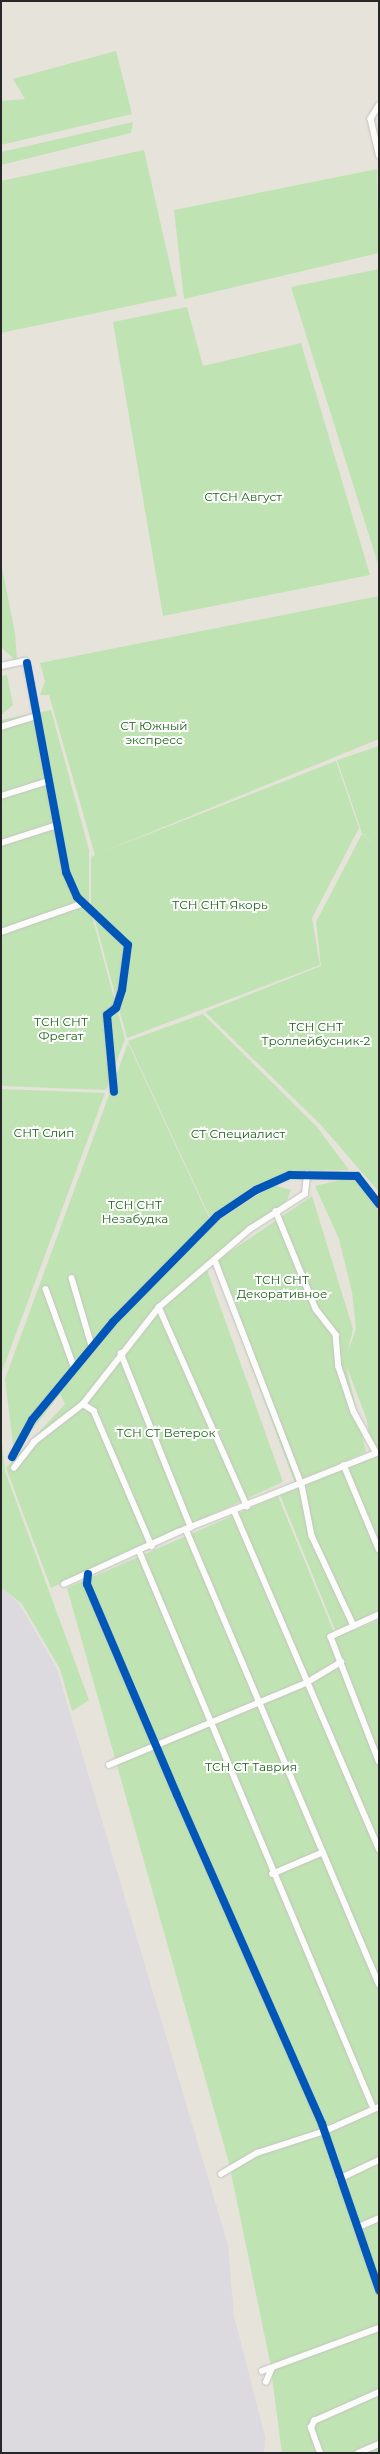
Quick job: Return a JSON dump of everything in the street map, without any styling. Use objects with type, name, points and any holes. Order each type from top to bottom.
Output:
[{"type":"street","points":[[379,106],[371,119],[379,155]]},
{"type":"street","points":[[1,666],[26,662],[66,872],[84,903],[128,945],[122,990],[116,1008],[107,1015],[114,1092]]},
{"type":"street","points":[[1,727],[37,716]]},
{"type":"street","points":[[1,796],[49,781]]},
{"type":"street","points":[[1,843],[57,825]]},
{"type":"street","points":[[1,932],[84,903]]},
{"type":"street","points":[[12,1458],[32,1420],[92,1346],[217,1216],[272,1180],[307,1174],[357,1176],[379,1204]]},
{"type":"street","points":[[14,1468],[34,1442],[83,1404],[121,1352],[159,1307],[276,1211],[305,1194],[307,1174]]},
{"type":"street","points":[[64,1584],[189,1528],[302,1485],[344,1465],[378,1452],[354,1412],[339,1367],[336,1335],[316,1309],[276,1211]]},
{"type":"street","points":[[215,1260],[302,1485],[312,1536],[354,1626]]},
{"type":"street","points":[[72,1278],[92,1346]]},
{"type":"street","points":[[46,1289],[75,1369]]},
{"type":"street","points":[[159,1307],[247,1506]]},
{"type":"street","points":[[121,1352],[258,1703],[379,1984]]},
{"type":"street","points":[[83,1404],[94,1410],[152,1546]]},
{"type":"street","points":[[344,1465],[379,1549]]},
{"type":"street","points":[[234,1510],[306,1683],[379,1849]]},
{"type":"street","points":[[139,1550],[272,1874],[376,2108],[325,2131],[257,2153],[221,2174]]},
{"type":"street","points":[[88,1574],[87,1584],[158,1744],[177,1795],[325,2131],[339,2179],[361,2226],[372,2274],[379,2290]]},
{"type":"street","points":[[379,1615],[331,1637],[379,1761]]},
{"type":"street","points":[[110,1765],[306,1683],[341,1662]]},
{"type":"street","points":[[272,1874],[321,1853]]},
{"type":"street","points":[[339,2179],[379,2160]]},
{"type":"street","points":[[361,2226],[379,2218]]},
{"type":"street","points":[[372,2274],[379,2271]]},
{"type":"street","points":[[262,2371],[271,2370],[379,2328]]},
{"type":"street","points":[[266,2382],[271,2370]]},
{"type":"street","points":[[320,2453],[311,2428],[314,2421],[379,2392]]},
{"type":"street","points":[[358,2453],[379,2444]]},
{"type":"shaded area","points":[[1,1585],[20,1605],[57,1669],[228,2245],[234,2316],[265,2437],[264,2453],[1,2453]]},
{"type":"green space","points":[[116,51],[132,114],[1,145],[1,101],[25,99],[13,79]]},
{"type":"green space","points":[[133,122],[131,133],[1,165],[1,152]]},
{"type":"green space","points":[[144,150],[177,296],[1,333],[1,181]]},
{"type":"green space","points":[[377,169],[379,253],[184,299],[174,210]]},
{"type":"green space","points":[[379,269],[379,567],[291,287]]},
{"type":"green space","name":"СТСН Август","points":[[187,307],[203,366],[301,343],[370,575],[163,616],[113,322]]},
{"type":"green space","points":[[1,563],[15,633],[17,662],[1,647]]},
{"type":"green space","points":[[379,596],[379,739],[100,853],[336,761],[359,828],[312,918],[320,965],[127,1038],[91,906],[91,857],[95,855],[49,695],[40,695],[45,681],[40,663]]},
{"type":"green space","points":[[7,675],[13,705],[1,715],[1,676]]},
{"type":"green space","name":"ТСН СНТ Фрегат","points":[[51,710],[89,850],[89,905],[125,1039],[106,1090],[1,1086],[1,720]]},
{"type":"green space","name":"ТСН СНТ Троллейбусник-2","points":[[379,746],[379,1192],[320,1124],[205,1012],[321,966],[316,922],[362,834],[376,846],[362,833],[337,760]]},
{"type":"green space","points":[[203,1014],[317,1127],[349,1170],[288,1171],[223,1213],[216,1222],[273,1185],[291,1190],[287,1200],[206,1267],[283,1482],[51,1588],[6,1468],[65,1404],[60,1394],[14,1453],[5,1379],[128,1043],[212,1224],[206,1230],[213,1224],[128,1041]]},
{"type":"green space","name":"СНТ Слип","points":[[1,1089],[105,1093],[1,1374]]},
{"type":"green space","name":"ТСН СНТ Декоративное","points":[[353,1177],[379,1212],[379,1613],[335,1630],[280,1495],[372,1457],[367,1420],[346,1365],[366,1452],[295,1483],[213,1263],[312,1196],[353,1329],[348,1352],[356,1328],[352,1292],[339,1239],[315,1186]]},
{"type":"green space","points":[[1,1432],[5,1471],[89,1700],[72,1711],[60,1669],[22,1604],[1,1587]]},
{"type":"green space","name":"ТСН СТ Таврия","points":[[278,1496],[336,1637],[379,1620],[379,2453],[282,2453],[270,2362],[229,2163],[67,1588]]},
{"type":"cycle path","points":[[27,663],[66,872],[77,897],[128,945],[122,990],[116,1008],[107,1015],[114,1092]]},
{"type":"cycle path","points":[[12,1457],[32,1420],[113,1322],[217,1216],[256,1190],[290,1175],[357,1176],[379,1204]]},
{"type":"cycle path","points":[[88,1574],[87,1584],[177,1795],[322,2124],[379,2290]]},
{"type":"park label","name":"СТ Южный экспресс","points":[[154,733]]},
{"type":"park label","name":"ТСН СНТ Якорь","points":[[220,905]]},
{"type":"park label","name":"СТ Специалист","points":[[238,1134]]},
{"type":"park label","name":"ТСН СНТ Незабудка","points":[[135,1212]]},
{"type":"park label","name":"ТСН СТ Ветерок","points":[[166,1433]]}]
